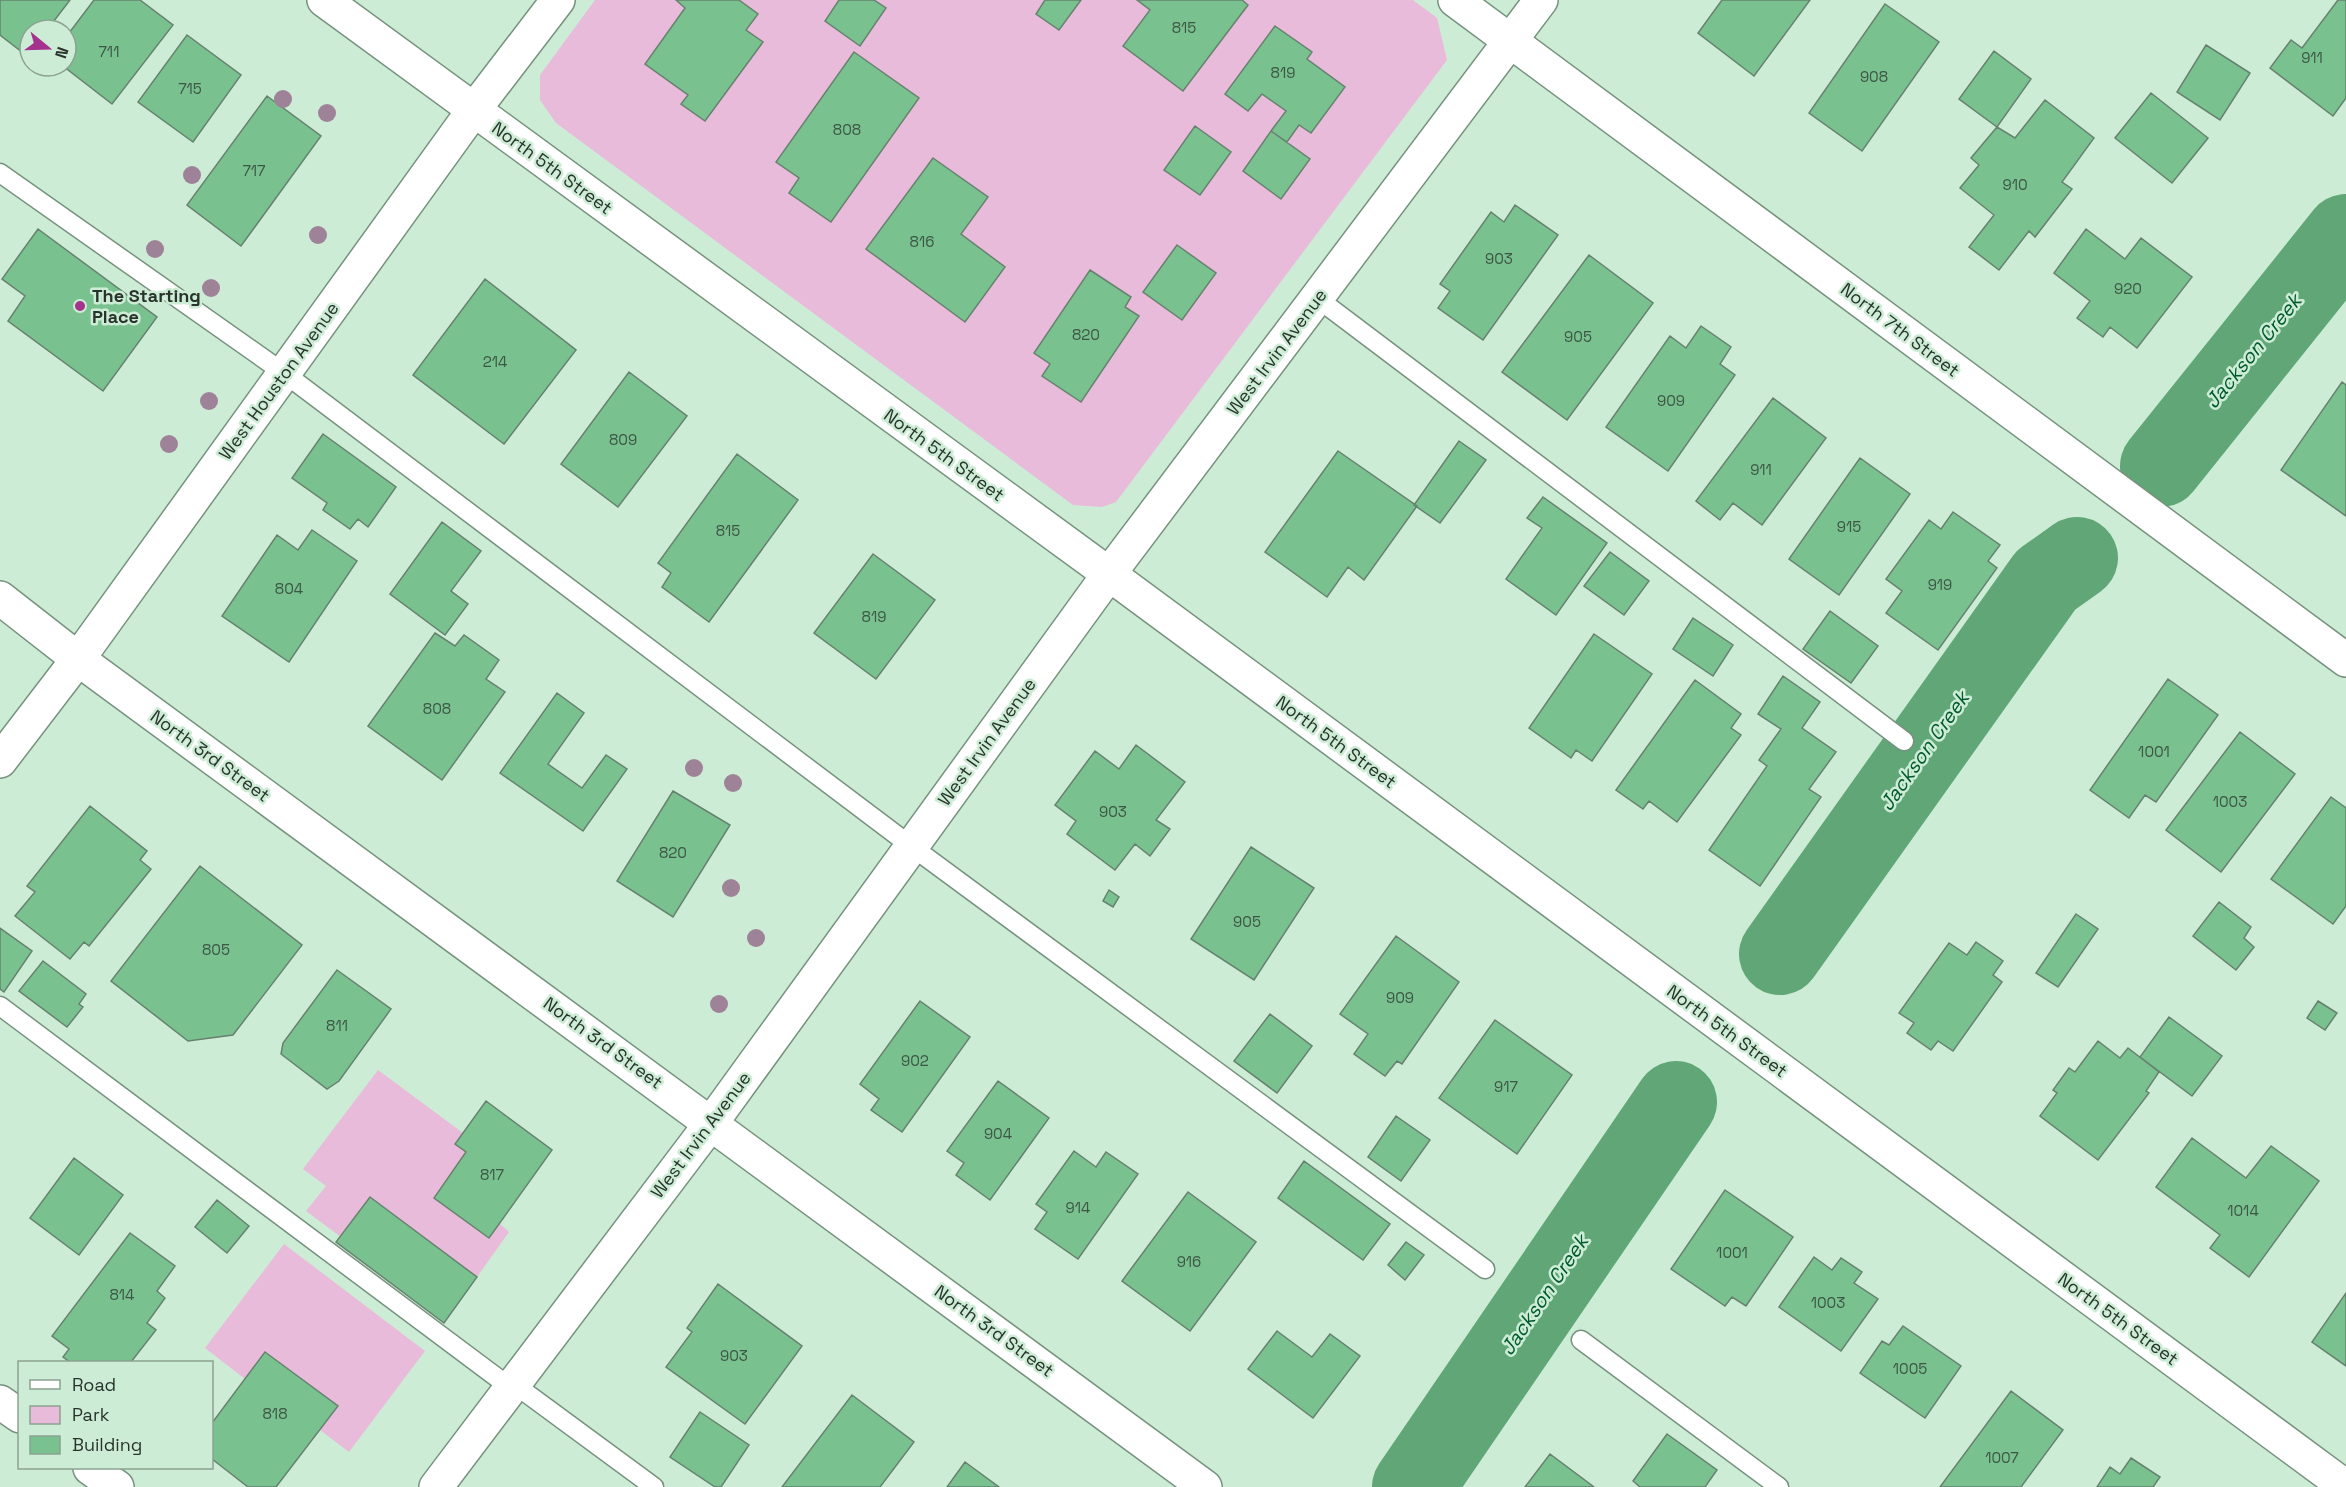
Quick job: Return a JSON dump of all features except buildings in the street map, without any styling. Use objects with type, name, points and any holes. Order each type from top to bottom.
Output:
[{"type":"street","name":"North 5th Street","points":[[324,0],[1108,574],[2346,1487]]},
{"type":"street","name":"West Houston Avenue","points":[[0,761],[78,659],[473,111],[558,0]]},
{"type":"street","name":"North 7th Street","points":[[1455,0],[2346,660]]},
{"type":"street","name":"West Irvin Avenue","points":[[436,1487],[711,1122],[1108,574],[1541,0]]},
{"type":"street","name":"North 3rd Street","points":[[0,598],[78,659],[1205,1487]]},
{"type":"street","points":[[0,1402],[18,1415]]},
{"type":"street","points":[[93,1469],[117,1487]]},
{"type":"lane","points":[[0,173],[284,374],[911,846],[1485,1269]]},
{"type":"lane","points":[[1317,298],[1905,741]]},
{"type":"lane","points":[[0,1006],[512,1386],[654,1487]]},
{"type":"lane","points":[[1581,1340],[1779,1487]]},
{"type":"green space","points":[[595,0],[1413,0],[1437,18],[1447,60],[1116,502],[1102,507],[1073,505],[556,123],[540,100],[540,75]]},
{"type":"green space","points":[[378,1070],[463,1133],[466,1152],[434,1198],[488,1238],[499,1223],[509,1232],[477,1277],[341,1237],[306,1211],[326,1186],[303,1169]]},
{"type":"green space","points":[[284,1244],[425,1351],[349,1452],[320,1430],[337,1406],[266,1352],[245,1379],[205,1348]]},
{"type":"waterway","name":"Jackson Creek","points":[[2161,466],[2346,235]]},
{"type":"waterway","name":"Jackson Creek","points":[[1780,954],[2046,580],[2077,558]]},
{"type":"waterway","name":"Jackson Creek","points":[[1413,1487],[1676,1102]]},
{"type":"place","name":"The Starting Place","points":[[80,306]]}]
